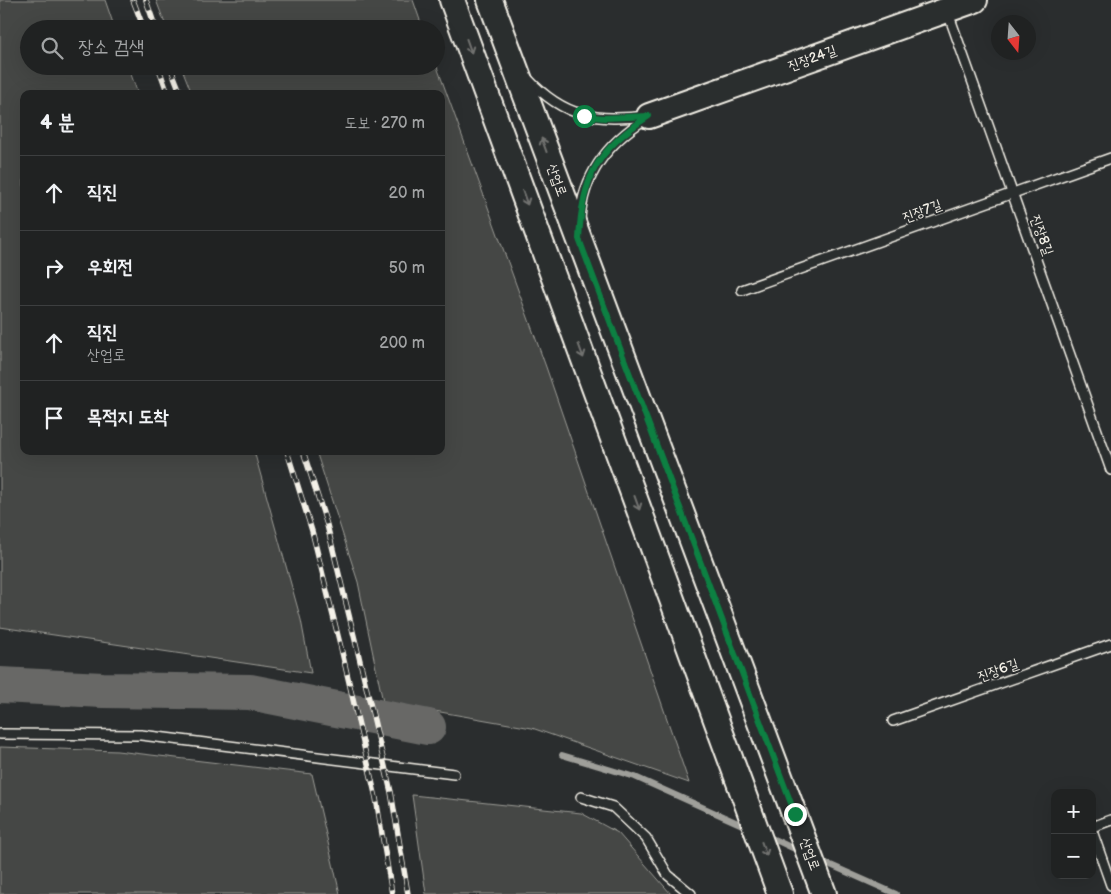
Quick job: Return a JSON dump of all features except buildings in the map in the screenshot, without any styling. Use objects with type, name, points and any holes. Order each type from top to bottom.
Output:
[{"type":"main road","points":[[452,0],[780,894]]},
{"type":"main road","name":"산업로","points":[[490,0],[824,894]]},
{"type":"main road","name":"진장24길","points":[[649,116],[975,0]]},
{"type":"lane","name":"진장8길","points":[[947,10],[1111,470]]},
{"type":"lane","points":[[511,58],[528,79],[547,97],[564,109],[584,116],[605,118],[649,116]]},
{"type":"lane","points":[[579,239],[581,209],[587,184],[599,161],[613,144],[649,116]]},
{"type":"lane","name":"진장7길","points":[[742,290],[1111,158]]},
{"type":"lane","name":"진장6길","points":[[893,721],[1111,644]]},
{"type":"lane","points":[[0,734],[141,735],[454,774]]},
{"type":"lane","points":[[581,797],[613,807],[646,838],[668,874],[691,894]]},
{"type":"lane","points":[[1096,826],[1111,820]]},
{"type":"lane","points":[[1093,834],[1111,885]]},
{"type":"shaded area","points":[[0,0],[105,0],[112,20],[20,20],[20,75],[131,75],[137,90],[20,90],[20,455],[255,455],[301,620],[311,673],[0,627]]},
{"type":"shaded area","points":[[156,0],[413,0],[420,20],[164,20]]},
{"type":"shaded area","points":[[185,75],[440,75],[546,367],[689,783],[532,728],[383,702],[358,582],[317,455],[445,455],[445,90],[190,90]]},
{"type":"shaded area","points":[[0,747],[117,751],[312,774],[340,894],[0,894]]},
{"type":"shaded area","points":[[412,795],[581,813],[618,833],[671,894],[426,894]]},
{"type":"waterway","points":[[0,685],[103,690],[250,692],[428,727]]},
{"type":"waterway","points":[[562,755],[635,777],[749,828]]},
{"type":"waterway","points":[[765,835],[801,852]]},
{"type":"waterway","points":[[817,859],[896,894]]},
{"type":"railway","points":[[133,0],[141,20]]},
{"type":"railway","points":[[146,0],[153,20]]},
{"type":"railway","points":[[161,75],[167,90]]},
{"type":"railway","points":[[174,75],[179,90]]},
{"type":"railway","points":[[288,455],[312,531],[341,648],[376,798],[392,894]]},
{"type":"railway","points":[[304,455],[327,525],[391,792],[408,894]]},
{"type":"route","points":[[584,116],[605,118],[649,116],[613,144],[599,161],[587,184],[581,209],[579,239],[795,814]]}]
